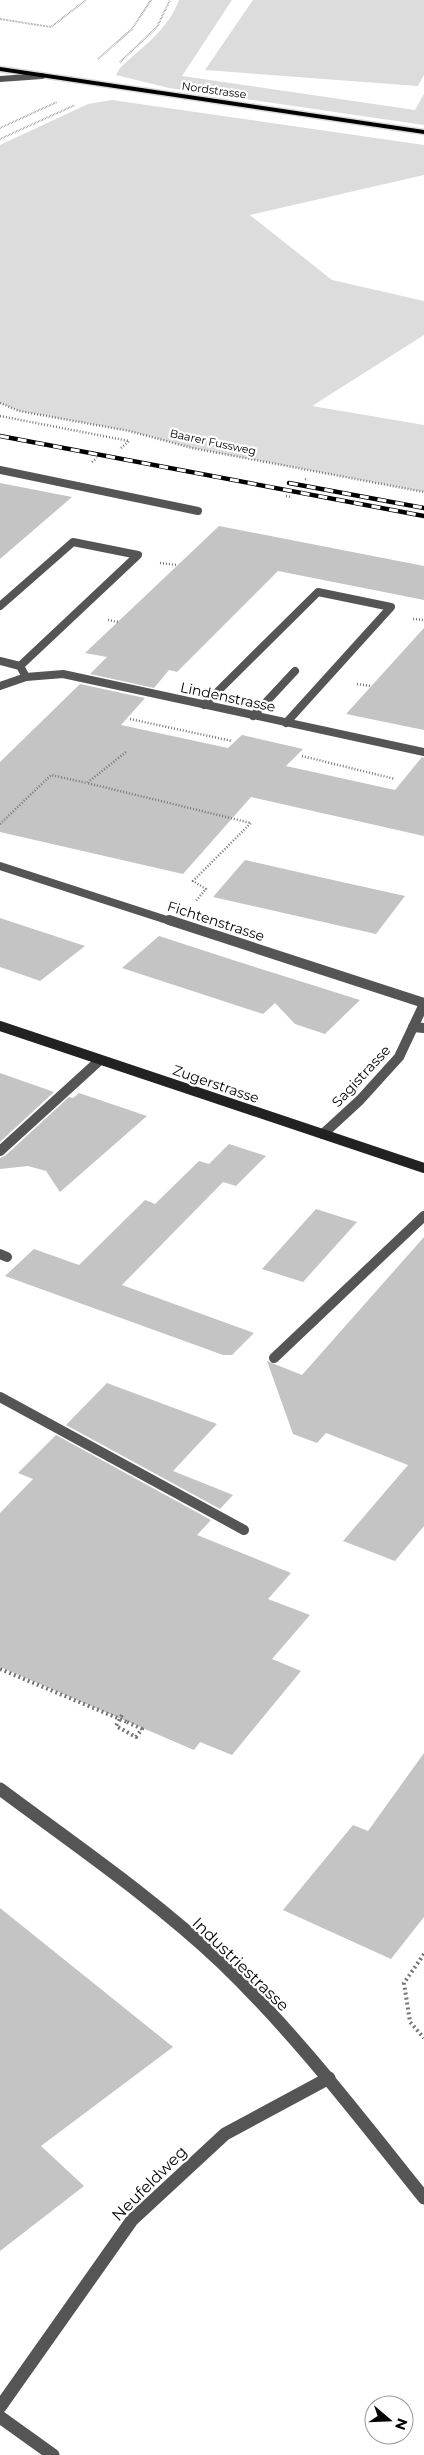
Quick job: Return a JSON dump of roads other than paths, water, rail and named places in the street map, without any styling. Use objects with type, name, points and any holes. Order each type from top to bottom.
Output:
[{"type":"main road","name":"Nordstrasse","points":[[0,69],[424,132]]},
{"type":"main road","name":"Zugerstrasse","points":[[0,1026],[424,1168]]},
{"type":"street","points":[[0,79],[42,76]]},
{"type":"street","points":[[0,470],[198,510]]},
{"type":"street","points":[[0,606],[73,542],[138,555],[20,666]]},
{"type":"street","points":[[204,705],[318,592],[391,607],[286,723]]},
{"type":"street","points":[[0,661],[20,666],[26,677]]},
{"type":"street","points":[[253,716],[295,671]]},
{"type":"street","name":"Lindenstrasse","points":[[0,686],[26,677],[62,674],[424,752]]},
{"type":"street","name":"Fichtenstrasse","points":[[0,866],[424,1003]]},
{"type":"street","name":"Sagistrasse","points":[[323,1134],[360,1100],[399,1057],[424,1003]]},
{"type":"street","points":[[413,1026],[424,1028]]},
{"type":"street","points":[[0,1151],[100,1060]]},
{"type":"street","points":[[274,1358],[424,1216]]},
{"type":"street","points":[[0,1397],[244,1530]]},
{"type":"street","name":"Industriestrasse","points":[[0,1789],[167,1916],[248,1988],[329,2078],[424,2198]]},
{"type":"street","name":"Neufeldweg","points":[[0,2407],[132,2220],[225,2134],[329,2078]]},
{"type":"street","points":[[0,2417],[53,2455]]},
{"type":"railway","points":[[0,436],[424,516]]},
{"type":"railway","points":[[289,483],[424,508]]}]
